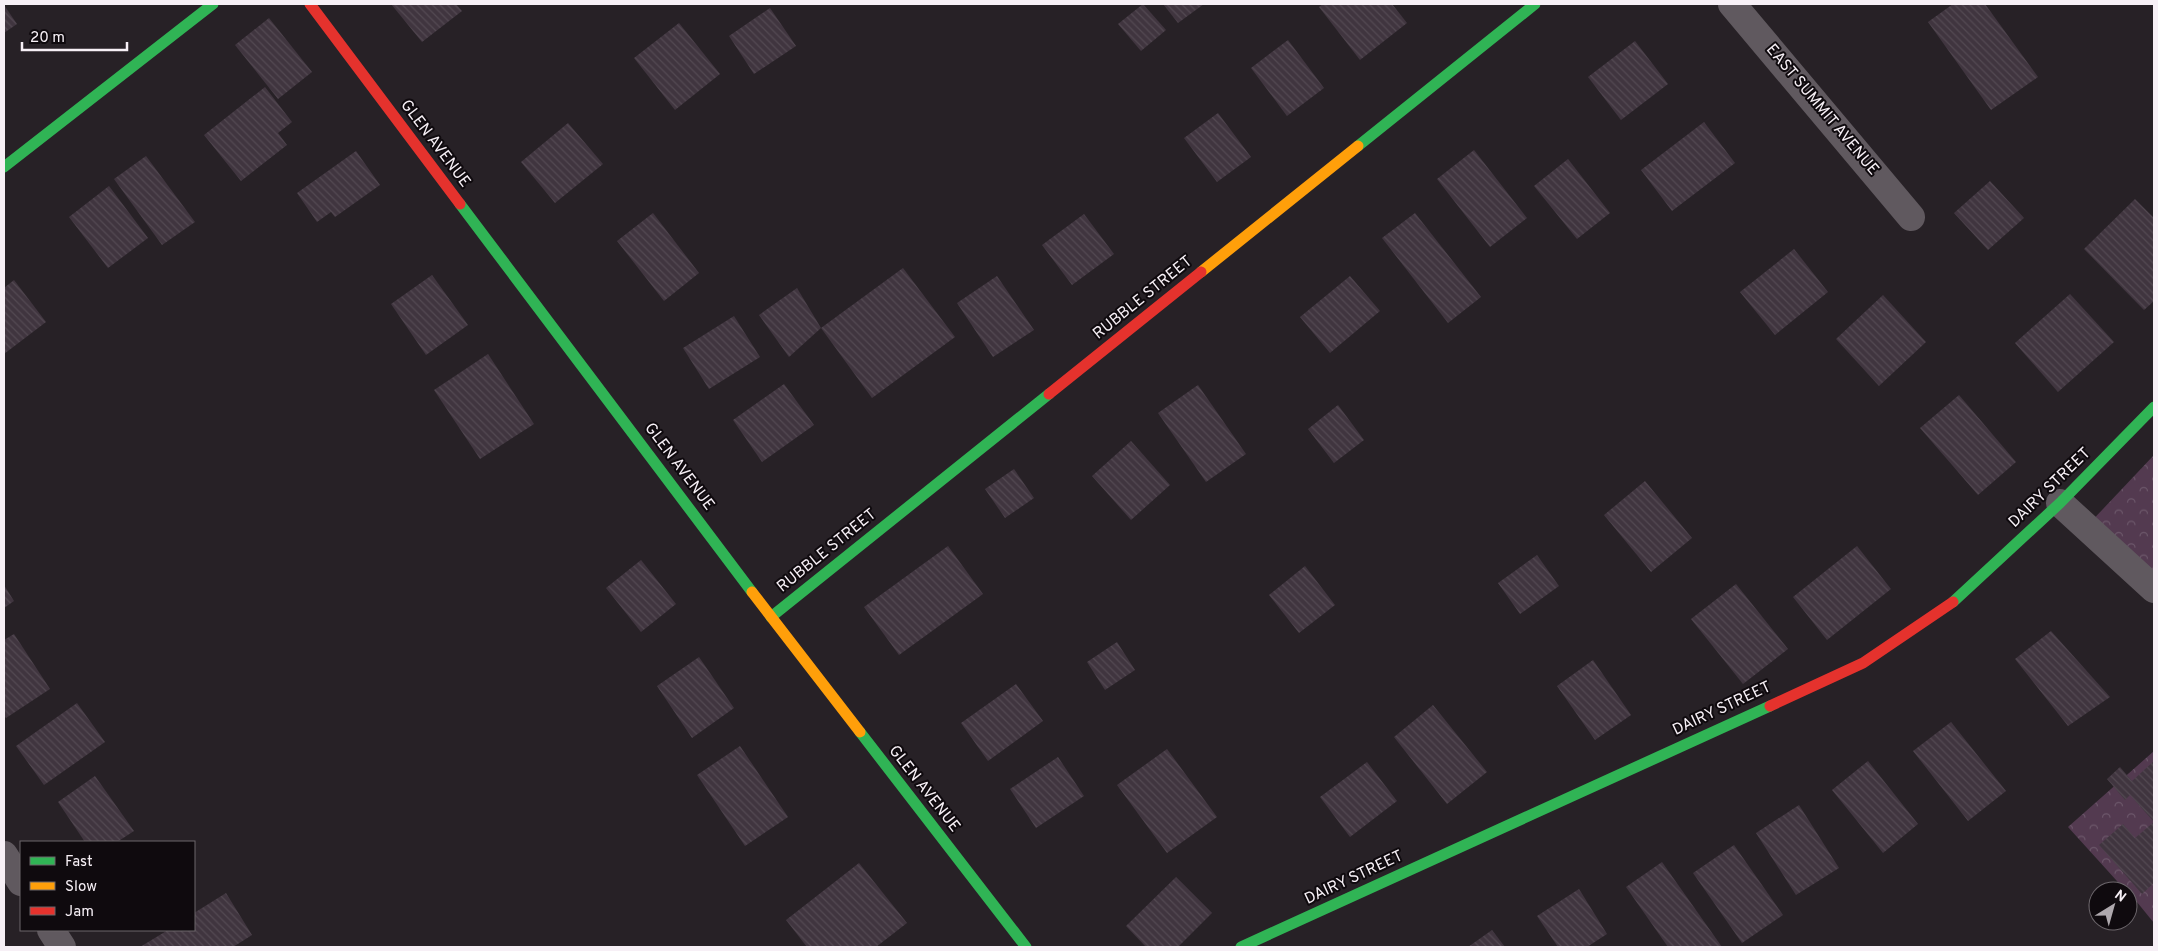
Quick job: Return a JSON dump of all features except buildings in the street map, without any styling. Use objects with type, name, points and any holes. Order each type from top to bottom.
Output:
[{"type":"street","points":[[4,167],[213,4]]},
{"type":"street","name":"GLEN AVENUE","points":[[310,4],[771,617],[1026,947]]},
{"type":"street","name":"RUBBLE STREET","points":[[771,617],[1535,4]]},
{"type":"street","name":"EAST SUMMIT AVENUE","points":[[1732,4],[1911,217]]},
{"type":"street","name":"DAIRY STREET","points":[[1241,947],[1863,663],[1949,606],[2060,503],[2154,407]]},
{"type":"street","points":[[2060,503],[2154,589]]},
{"type":"street","points":[[4,855],[20,880]]},
{"type":"street","points":[[52,931],[62,947]]},
{"type":"green space","points":[[2154,455],[2154,591],[2086,527]]},
{"type":"green space","points":[[2154,751],[2154,923],[2138,903],[2138,881],[2117,881],[2068,827]]},
{"type":"traffic: fast","points":[[4,167],[213,4]]},
{"type":"traffic: fast","points":[[1358,146],[1535,4]]},
{"type":"traffic: fast","points":[[460,204],[752,592]]},
{"type":"traffic: fast","points":[[771,617],[1049,394]]},
{"type":"traffic: fast","points":[[1953,602],[2060,503],[2154,407]]},
{"type":"traffic: fast","points":[[1241,947],[1770,706]]},
{"type":"traffic: fast","points":[[860,732],[1026,947]]},
{"type":"traffic: slow","points":[[1201,272],[1358,146]]},
{"type":"traffic: slow","points":[[752,592],[860,732]]},
{"type":"traffic: jam","points":[[310,4],[460,204]]},
{"type":"traffic: jam","points":[[1049,394],[1201,272]]},
{"type":"traffic: jam","points":[[1770,706],[1863,663],[1953,602]]}]
